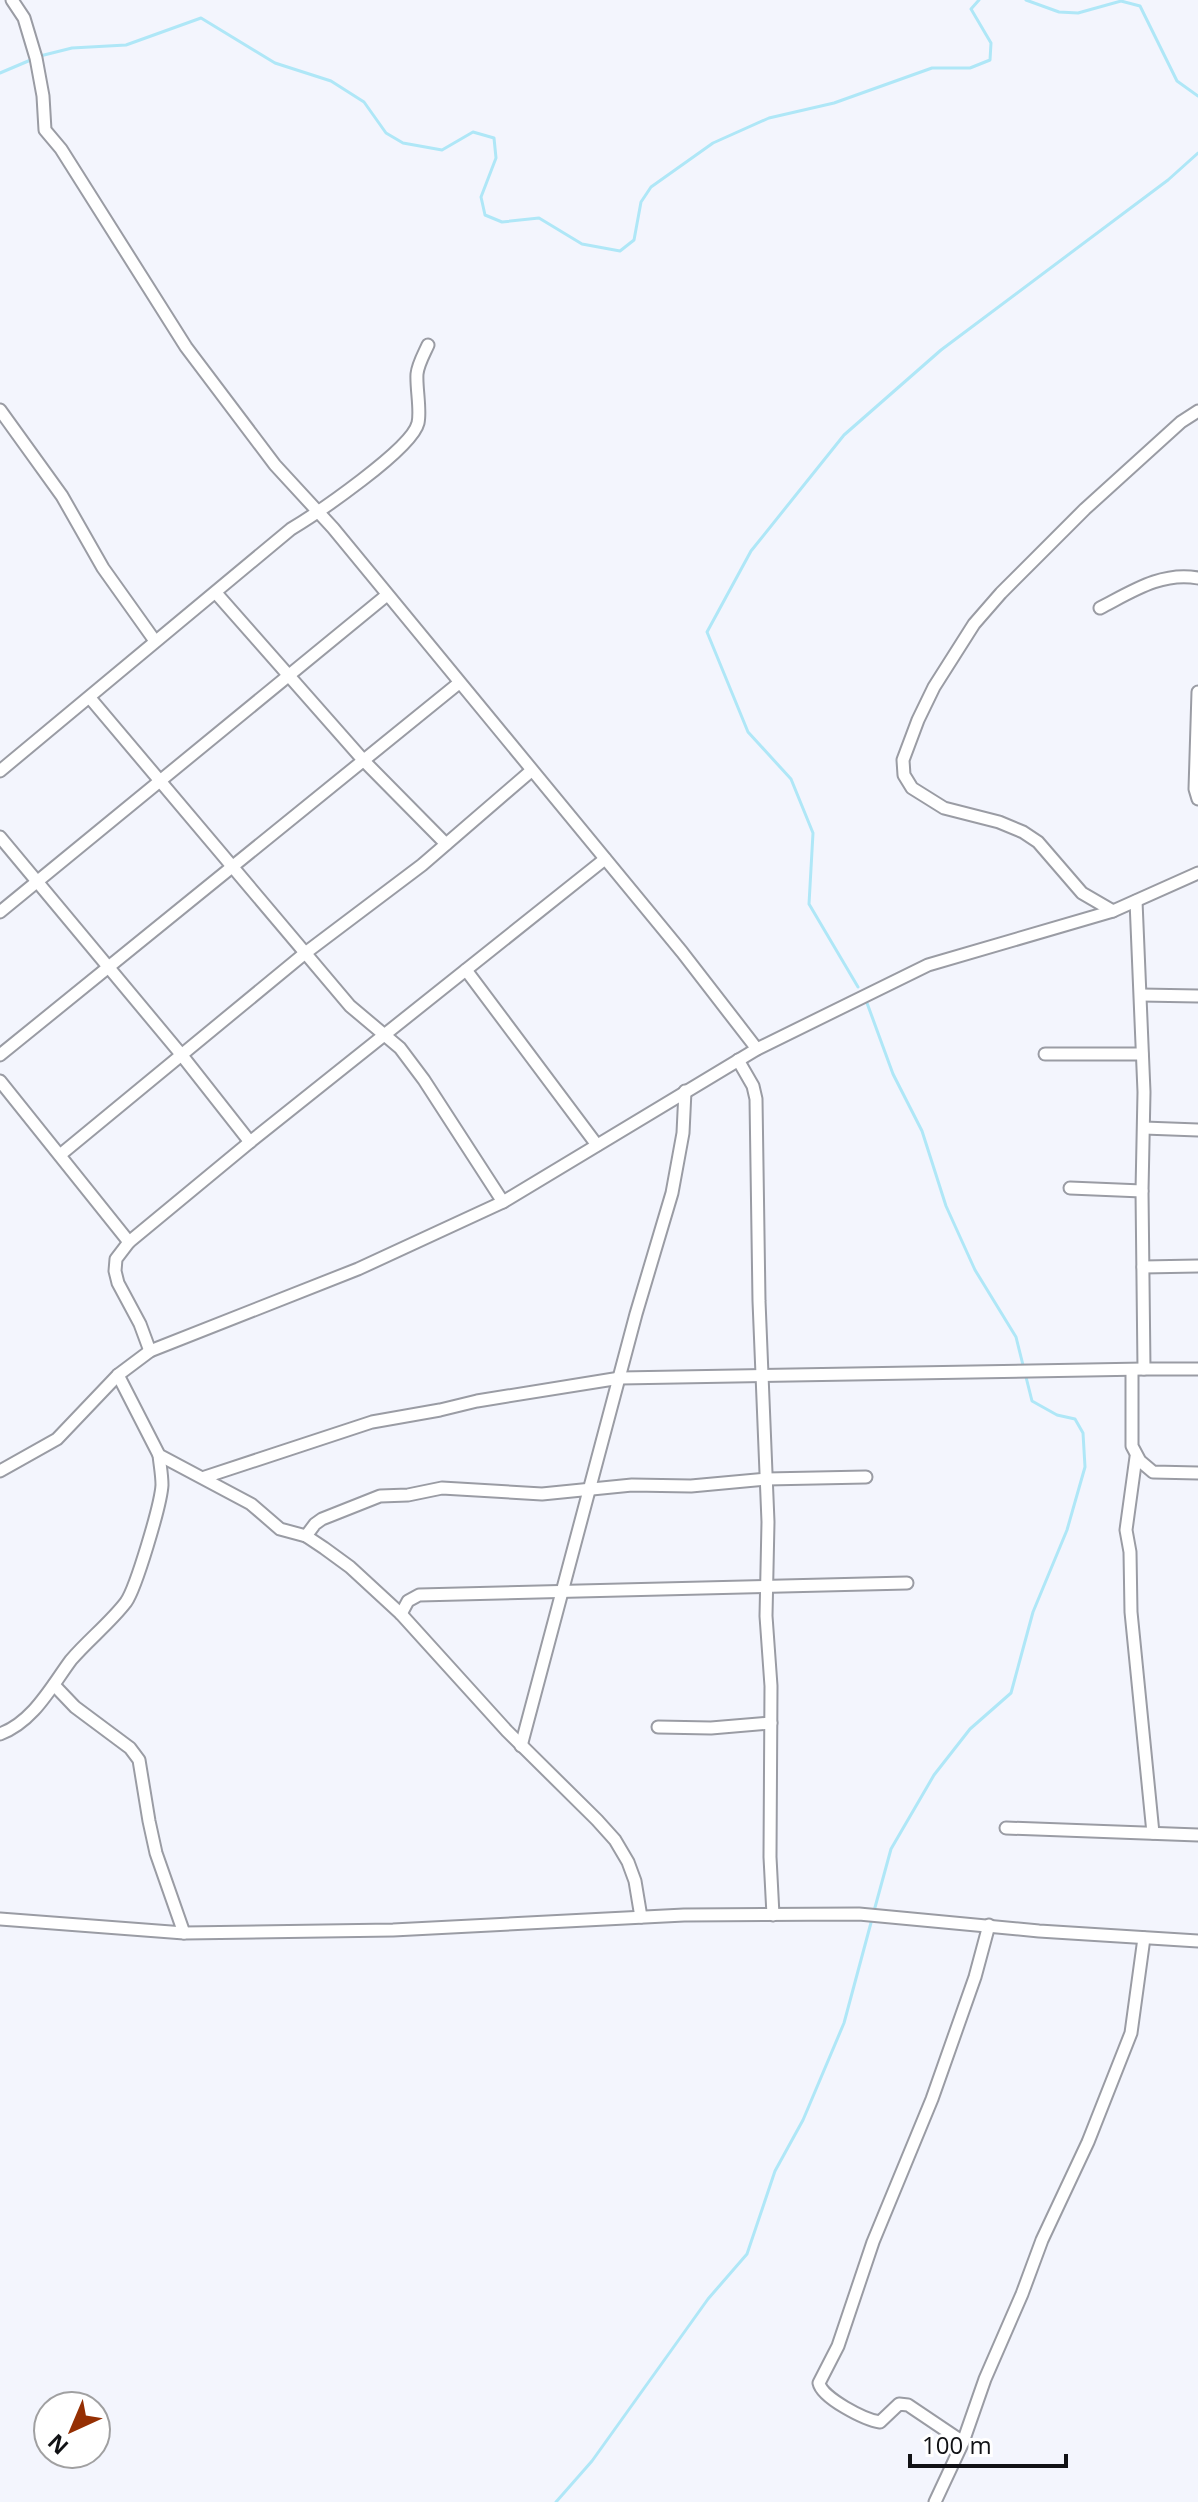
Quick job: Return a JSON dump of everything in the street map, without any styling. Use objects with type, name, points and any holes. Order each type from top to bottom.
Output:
[{"type":"street","points":[[12,0],[24,18],[36,58],[45,130],[61,149],[186,347],[275,465],[319,512],[682,952],[757,1049]]},
{"type":"street","points":[[2,765],[90,698],[291,529],[319,512],[391,455],[412,434],[418,423],[417,370],[428,345]]},
{"type":"street","points":[[0,410],[62,496],[103,568],[155,641]]},
{"type":"street","points":[[1113,911],[1082,893],[1038,842],[1023,832],[999,822],[944,808],[912,788],[904,775],[903,760],[934,687],[974,624],[1095,500],[1181,422],[1198,411]]},
{"type":"street","points":[[1100,608],[1144,585],[1170,577],[1198,578]]},
{"type":"street","points":[[216,593],[364,761],[446,844]]},
{"type":"street","points":[[0,912],[387,595]]},
{"type":"street","points":[[0,1055],[459,683]]},
{"type":"street","points":[[1198,692],[1195,789],[1198,799]]},
{"type":"street","points":[[90,698],[350,1006],[400,1048],[503,1202]]},
{"type":"street","points":[[60,1155],[180,1053],[446,844],[531,771]]},
{"type":"street","points":[[0,837],[250,1142]]},
{"type":"street","points":[[150,1351],[115,1271],[116,1259],[129,1242],[605,859]]},
{"type":"street","points":[[1,1469],[57,1439],[118,1375],[150,1351],[358,1269],[503,1202],[757,1049],[928,965],[1113,911],[1198,873]]},
{"type":"street","points":[[1136,901],[1144,1128],[1143,1267],[1132,1446],[1136,1457],[1126,1530],[1153,1833]]},
{"type":"street","points":[[466,970],[597,1145]]},
{"type":"street","points":[[1141,995],[1198,996]]},
{"type":"street","points":[[1045,1054],[1142,1054]]},
{"type":"street","points":[[738,1060],[753,1086],[756,1099],[768,1548],[766,1616],[771,1686],[770,1857],[773,1915]]},
{"type":"street","points":[[0,1081],[129,1242]]},
{"type":"street","points":[[521,1746],[672,1193],[683,1133],[685,1091]]},
{"type":"street","points":[[1144,1128],[1198,1130]]},
{"type":"street","points":[[1070,1188],[1142,1191]]},
{"type":"street","points":[[1143,1267],[1198,1266]]},
{"type":"street","points":[[205,1477],[372,1422],[620,1378],[1198,1369]]},
{"type":"street","points":[[0,1734],[12,1730],[25,1719],[92,1636],[126,1602],[133,1589],[161,1493],[159,1455],[118,1375]]},
{"type":"street","points":[[159,1455],[251,1504],[280,1529],[306,1536],[350,1567],[401,1614],[521,1746],[615,1840],[635,1881],[641,1917]]},
{"type":"street","points":[[1136,1457],[1153,1472],[1198,1473]]},
{"type":"street","points":[[306,1536],[322,1519],[380,1496],[408,1495],[442,1488],[542,1494],[632,1485],[691,1486],[766,1479],[866,1477]]},
{"type":"street","points":[[401,1614],[408,1601],[419,1595],[907,1583]]},
{"type":"street","points":[[54,1685],[75,1707],[130,1748],[139,1760],[156,1853],[184,1933]]},
{"type":"street","points":[[658,1727],[711,1728],[771,1723]]},
{"type":"street","points":[[1006,1828],[1198,1835]]},
{"type":"street","points":[[0,1919],[184,1933],[393,1930],[641,1917],[859,1914],[1198,1941]]},
{"type":"street","points":[[963,2442],[908,2405],[899,2404],[880,2422],[863,2417],[822,2391],[819,2383],[838,2346],[873,2242],[932,2099],[975,1977],[989,1925]]},
{"type":"street","points":[[935,2502],[963,2442],[985,2379],[1042,2240],[1088,2142],[1131,2033],[1144,1938]]},
{"type":"waterway","points":[[40,56],[72,48],[126,45],[201,18],[275,63],[331,81],[364,102],[386,133],[403,143],[442,150],[473,132],[494,138],[496,158],[481,197],[485,215],[502,222],[539,218],[582,244],[620,251],[634,240],[641,202],[651,187],[713,143],[769,118],[834,103],[932,68],[970,68],[990,60],[991,43],[971,9],[979,0]]},
{"type":"waterway","points":[[1026,0],[1059,12],[1078,13],[1121,1],[1140,6],[1177,81],[1198,96]]},
{"type":"waterway","points":[[0,73],[33,59]]},
{"type":"waterway","points":[[858,987],[809,904],[813,833],[791,779],[748,732],[707,632],[751,551],[844,435],[941,350],[1168,180],[1198,153]]},
{"type":"waterway","points":[[867,1003],[893,1074],[922,1131],[946,1206],[975,1270],[1016,1337],[1032,1401],[1057,1415],[1075,1419],[1083,1433],[1085,1467],[1067,1530],[1033,1612],[1011,1693],[970,1729],[934,1775],[891,1849],[874,1911]]},
{"type":"waterway","points":[[556,2502],[592,2461],[708,2299],[747,2254],[775,2171],[803,2120],[844,2023],[872,1919]]}]
